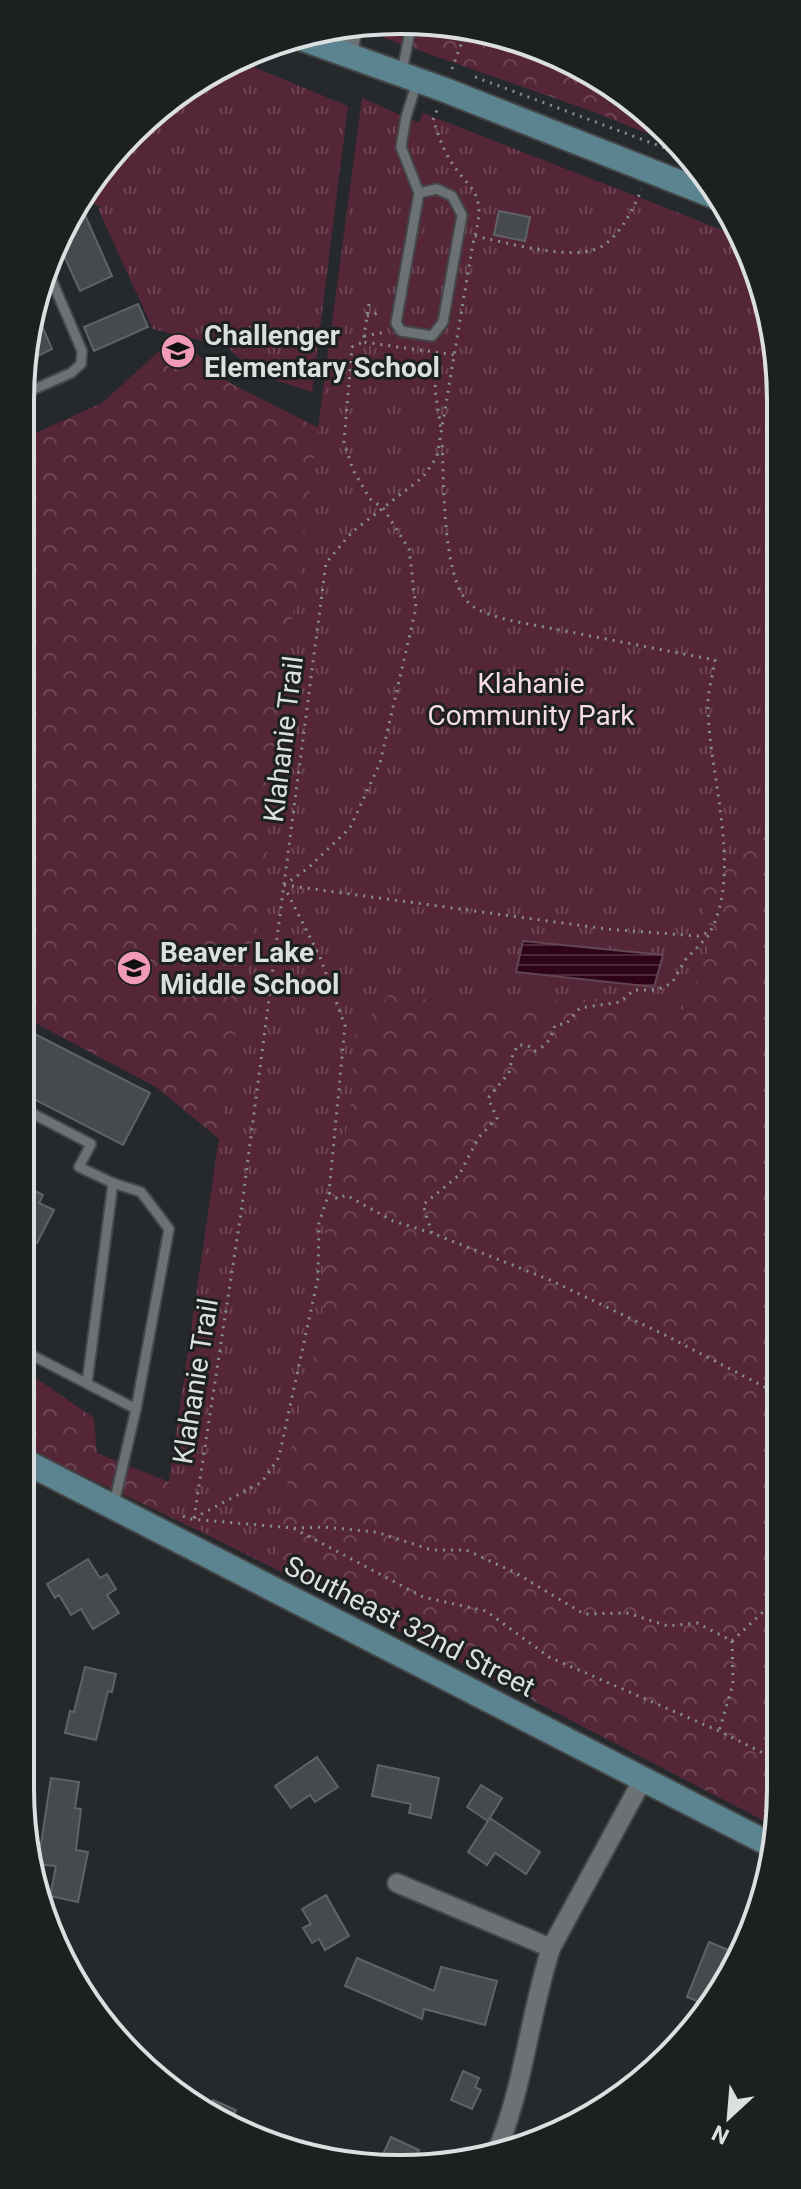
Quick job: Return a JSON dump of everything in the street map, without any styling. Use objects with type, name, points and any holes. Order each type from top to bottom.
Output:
[{"type":"street","points":[[348,56],[351,37]]},
{"type":"street","points":[[316,44],[445,90],[701,191]]},
{"type":"street","name":"Southeast 32nd Street","points":[[34,1466],[763,1841]]},
{"type":"street","points":[[500,2141],[519,2087],[551,1948],[643,1779]]},
{"type":"street","points":[[397,1883],[551,1948]]},
{"type":"lane","points":[[411,34],[406,117],[401,147],[419,193],[396,323],[401,331],[432,336],[443,322],[462,215],[452,196],[437,189],[419,193]]},
{"type":"lane","points":[[34,389],[71,373],[81,364],[82,351],[53,283]]},
{"type":"lane","points":[[34,1114],[91,1144],[79,1167],[141,1192],[169,1229],[136,1409],[113,1507]]},
{"type":"lane","points":[[87,1383],[113,1183]]},
{"type":"lane","points":[[34,1356],[136,1409]]},
{"type":"path","name":"Klahanie Trail","points":[[194,1518],[241,1213],[326,563],[352,532],[423,477],[437,457],[442,435],[480,219],[476,193],[445,152],[433,120],[463,39]]},
{"type":"path","points":[[467,74],[667,149]]},
{"type":"path","points":[[475,236],[564,252],[601,248],[619,232],[650,171]]},
{"type":"path","points":[[367,316],[390,310]]},
{"type":"path","points":[[364,336],[386,332]]},
{"type":"path","points":[[284,885],[307,869],[350,828],[380,763],[416,608],[409,549],[383,508],[370,499],[353,470],[344,442],[352,347],[363,342]]},
{"type":"path","points":[[432,1233],[423,1205],[459,1175],[479,1137],[497,1118],[488,1098],[509,1073],[518,1045],[527,1045],[535,1051],[550,1041],[555,1025],[566,1024],[580,1008],[620,1002],[634,990],[657,990],[672,983],[685,960],[710,932],[718,917],[725,868],[707,706],[715,660],[489,615],[467,602],[456,583],[450,556],[442,435],[435,390],[438,353]]},
{"type":"path","points":[[284,885],[607,929],[698,936],[710,932]]},
{"type":"path","points":[[194,1518],[262,1482],[279,1457],[318,1278],[319,1223],[329,1193],[345,1026],[320,957],[284,885]]},
{"type":"path","points":[[329,1193],[338,1199],[346,1195],[393,1221],[432,1233],[550,1280],[767,1388]]},
{"type":"path","points":[[194,1518],[376,1532],[432,1550],[466,1550],[514,1572],[584,1614],[627,1613],[668,1626],[697,1623],[732,1641]]},
{"type":"path","points":[[293,1528],[423,1597],[486,1611],[549,1657],[767,1755]]},
{"type":"path","points":[[719,1731],[733,1684],[732,1641],[767,1608]]},
{"type":"green space","points":[[400,34],[448,37],[518,53],[584,83],[624,110],[655,137],[594,112],[384,38],[385,35]]},
{"type":"green space","points":[[251,66],[348,106],[312,392],[256,374],[227,347],[153,329],[99,211],[100,206],[92,203],[141,141],[197,96]]},
{"type":"green space","name":"Klahanie Community Park","points":[[362,98],[419,123],[423,113],[725,231],[755,306],[766,377],[767,834],[750,850],[692,888],[714,935],[685,1010],[616,998],[498,1004],[471,1011],[393,991],[356,1030],[350,1112],[325,1230],[322,1321],[292,1447],[276,1568],[165,1512],[228,1076],[267,860],[268,802]]},
{"type":"green space","points":[[176,336],[230,383],[319,428],[285,688],[692,888],[750,850],[767,834],[765,1821],[306,1584],[34,1453],[34,1377],[94,1418],[97,1453],[169,1482],[219,1139],[156,1087],[34,1022],[34,434],[102,403]]},
{"type":"shaded area","points":[[523,941],[663,955],[654,987],[516,972]]},
{"type":"building","points":[[499,211],[530,217],[525,241],[494,235]]},
{"type":"building","points":[[84,215],[112,276],[80,291],[64,256]]},
{"type":"building","points":[[138,304],[148,327],[94,351],[84,327]]},
{"type":"building","points":[[42,325],[52,349],[37,356]]},
{"type":"building","points":[[34,1034],[150,1093],[123,1145],[34,1099]]},
{"type":"building","points":[[34,1190],[43,1195],[39,1203],[54,1210],[37,1243],[34,1242]]},
{"type":"building","points":[[88,1559],[100,1578],[107,1574],[116,1589],[107,1595],[119,1613],[93,1629],[81,1609],[71,1615],[59,1595],[55,1598],[47,1584]]},
{"type":"building","points":[[85,1667],[116,1674],[112,1692],[108,1691],[96,1740],[65,1733],[70,1711],[74,1712]]},
{"type":"building","points":[[317,1757],[338,1787],[315,1802],[310,1795],[291,1808],[275,1786]]},
{"type":"building","points":[[378,1765],[439,1778],[431,1818],[409,1813],[411,1804],[372,1796]]},
{"type":"building","points":[[51,1778],[79,1782],[75,1808],[81,1809],[76,1850],[88,1852],[78,1902],[50,1896],[56,1866],[42,1865],[38,1844],[41,1844]]},
{"type":"building","points":[[481,1785],[502,1798],[488,1821],[467,1807]]},
{"type":"building","points":[[490,1818],[540,1852],[526,1874],[495,1853],[487,1865],[468,1852]]},
{"type":"building","points":[[326,1895],[349,1936],[325,1950],[319,1939],[312,1943],[303,1928],[311,1924],[302,1909]]},
{"type":"building","points":[[709,1942],[729,1950],[698,2002],[687,1997]]},
{"type":"building","points":[[357,1958],[434,1991],[441,1967],[497,1981],[485,2025],[424,2009],[422,2019],[345,1986]]},
{"type":"building","points":[[463,2071],[479,2078],[475,2087],[481,2090],[472,2109],[451,2100]]},
{"type":"building","points":[[213,2100],[236,2110],[234,2115],[212,2103]]},
{"type":"building","points":[[391,2137],[419,2150],[417,2154],[383,2154]]},
{"type":"place","name":"Challenger Elementary School","points":[[178,351]]},
{"type":"place","name":"Beaver Lake Middle School","points":[[134,968]]}]
